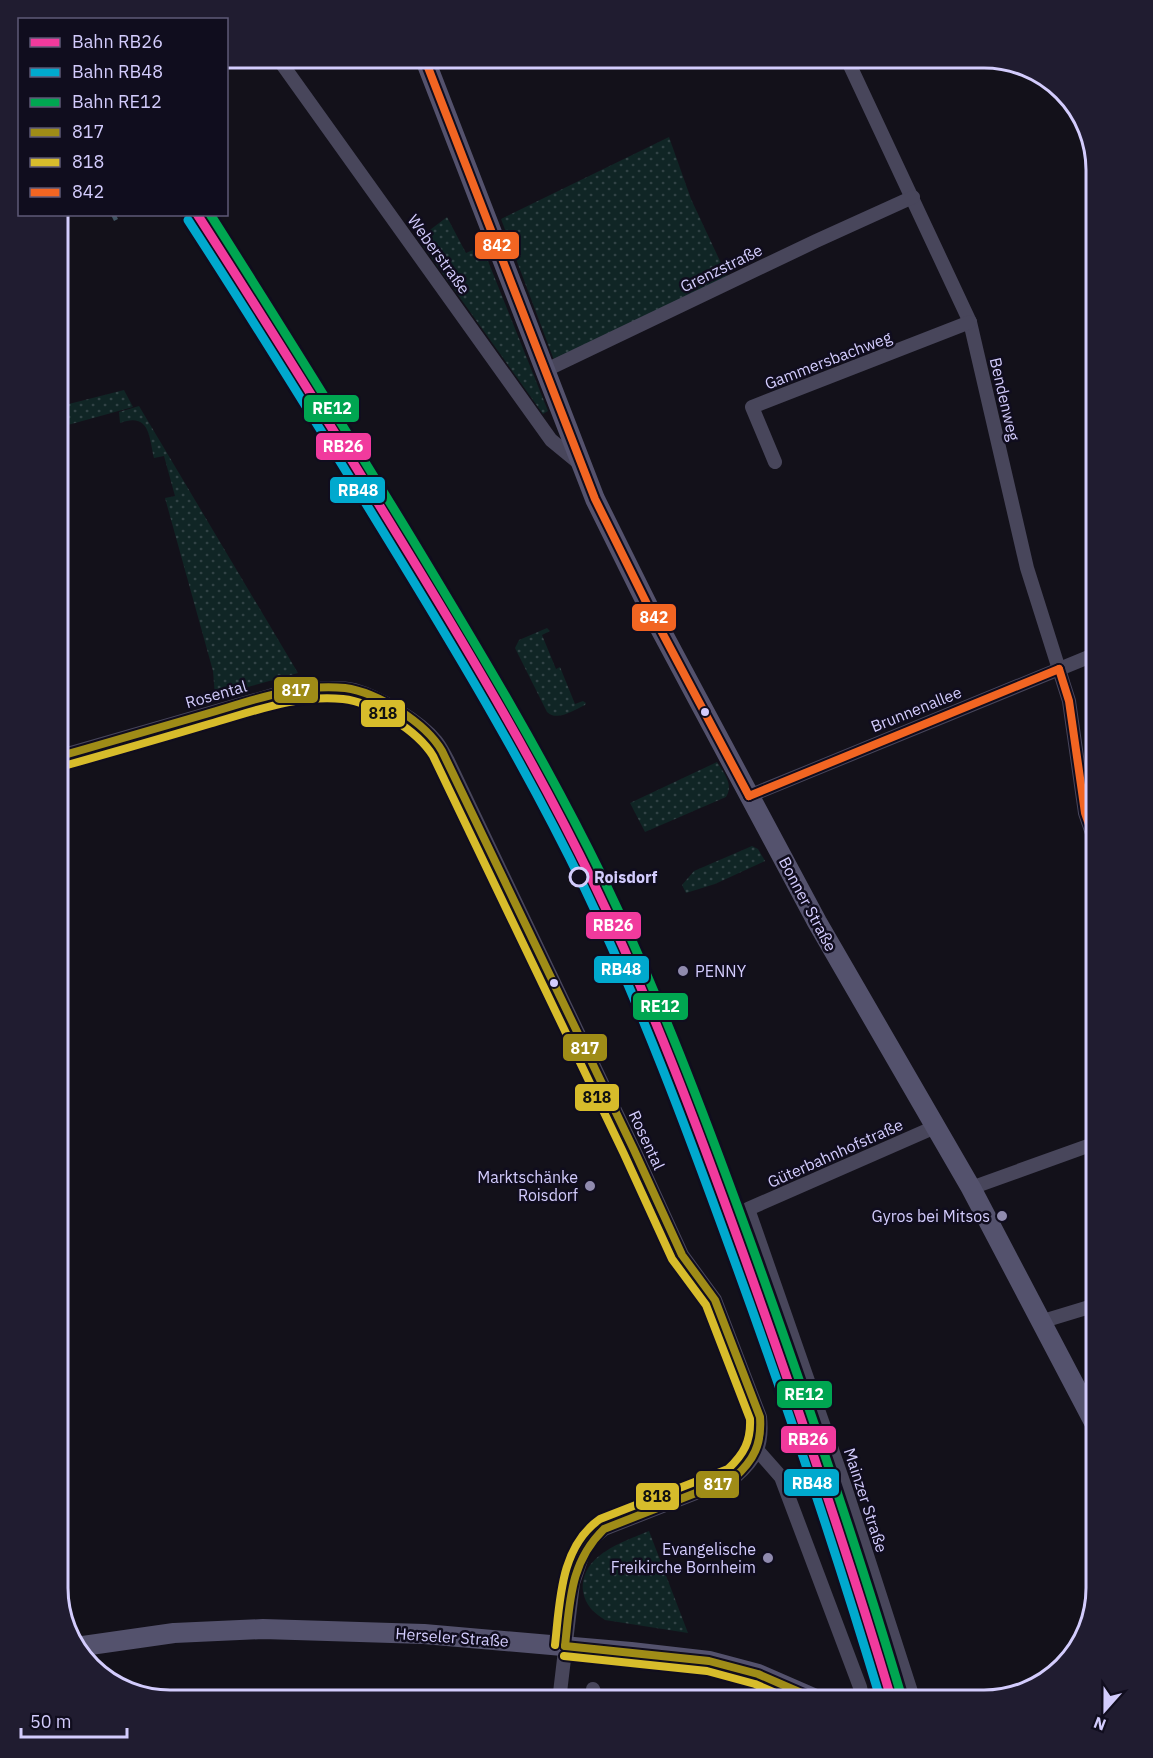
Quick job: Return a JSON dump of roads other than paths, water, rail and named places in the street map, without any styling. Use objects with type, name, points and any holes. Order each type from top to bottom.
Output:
[{"type":"street","name":"Weberstraße","points":[[285,68],[551,440],[581,464]]},
{"type":"street","name":"Bonner Straße","points":[[428,68],[581,464],[595,498],[648,606],[823,932],[971,1188],[1086,1407]]},
{"type":"street","name":"Bendenweg","points":[[851,68],[970,322],[1028,568],[1069,701],[1086,816]]},
{"type":"street","name":"Grenzstraße","points":[[544,371],[913,197]]},
{"type":"street","name":"Gammersbachweg","points":[[775,462],[752,407],[970,322]]},
{"type":"street","name":"Brunnenallee","points":[[749,796],[1086,658]]},
{"type":"street","name":"Rosental","points":[[68,754],[280,693],[306,689],[353,690],[414,720],[436,741],[489,843],[682,1256],[715,1300],[760,1417],[762,1432],[758,1451]]},
{"type":"street","name":"Güterbahnhofstraße","points":[[748,1209],[935,1127]]},
{"type":"street","points":[[971,1188],[1086,1147]]},
{"type":"street","name":"Mainzer Straße","points":[[748,1209],[844,1484],[911,1690]]},
{"type":"street","points":[[1040,1322],[1086,1308]]},
{"type":"street","points":[[560,1690],[573,1584],[585,1548],[593,1538],[604,1529],[734,1478],[748,1466],[758,1451],[781,1477],[859,1690]]},
{"type":"street","name":"Herseler Straße","points":[[85,1646],[174,1633],[263,1629],[424,1634],[709,1661],[758,1674],[795,1690]]},
{"type":"railway","points":[[114,216],[116,220]]},
{"type":"rail line","name":"RB26","points":[[198,216],[356,467],[481,674],[551,799],[594,884],[635,975],[709,1159],[820,1476],[889,1690]]},
{"type":"rail line","name":"RE12","points":[[211,216],[486,662],[558,789],[623,920],[679,1054],[748,1235],[828,1465],[900,1690]]},
{"type":"rail line","name":"RB48","points":[[188,220],[294,387],[447,637],[495,719],[584,887],[644,1023],[715,1208],[810,1477],[878,1690]]},
{"type":"place","name":"Roisdorf","points":[[579,877]]},
{"type":"place","name":"PENNY","points":[[683,971]]},
{"type":"place","name":"Marktschänke Roisdorf","points":[[590,1186]]},
{"type":"place","name":"Gyros bei Mitsos","points":[[1002,1216]]},
{"type":"place","name":"Evangelische Freikirche Bornheim","points":[[768,1558]]}]
